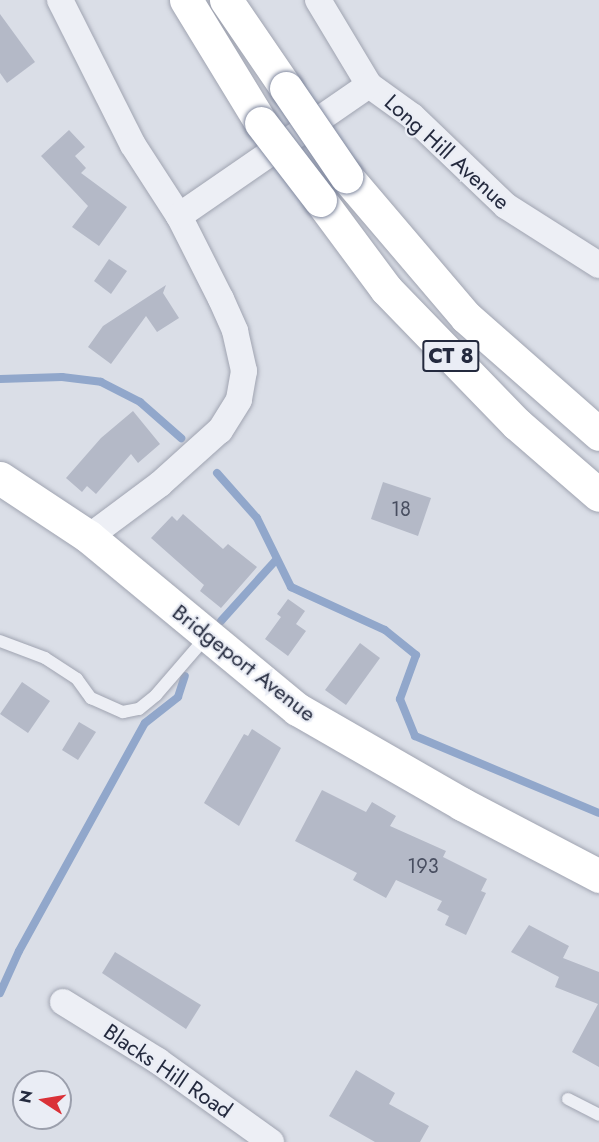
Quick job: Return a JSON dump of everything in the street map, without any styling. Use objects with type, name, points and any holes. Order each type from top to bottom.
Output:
[{"type":"main road","name":"CT 8","points":[[186,0],[261,123],[386,289],[517,424],[599,495]]},
{"type":"main road","name":"CT 8","points":[[226,0],[346,176],[466,317],[599,434]]},
{"type":"main road","name":"Bridgeport Avenue","points":[[0,478],[89,537],[206,637],[297,709],[452,798],[599,876]]},
{"type":"street","points":[[60,0],[134,145],[179,216],[235,331],[244,371],[239,400],[220,430],[160,484],[89,537]]},
{"type":"street","points":[[318,0],[369,85]]},
{"type":"street","name":"Long Hill Avenue","points":[[179,216],[369,85],[412,116],[506,206],[599,265]]},
{"type":"street","name":"Blacks Hill Road","points":[[63,1002],[158,1061],[271,1142]]},
{"type":"lane","points":[[0,641],[45,658],[77,679],[91,698],[123,712],[139,709],[156,695],[206,637]]},
{"type":"lane","points":[[568,1099],[599,1115]]},
{"type":"building","points":[[0,14],[35,62],[7,83],[0,73]]},
{"type":"building","points":[[69,130],[85,147],[75,156],[86,168],[81,173],[127,207],[99,246],[72,227],[88,206],[41,156]]},
{"type":"building","points":[[109,259],[127,271],[111,294],[94,281]]},
{"type":"building","points":[[166,285],[163,293],[179,318],[157,332],[146,316],[111,364],[88,347],[103,326]]},
{"type":"building","points":[[133,411],[160,444],[138,463],[131,454],[96,494],[87,486],[82,492],[66,478],[101,438]]},
{"type":"building","points":[[383,482],[431,498],[418,536],[371,519]]},
{"type":"building","points":[[183,514],[223,549],[228,544],[257,567],[221,608],[200,591],[204,585],[151,538],[172,516],[177,521]]},
{"type":"building","points":[[288,599],[305,611],[296,624],[306,631],[288,656],[265,639],[281,617],[277,614]]},
{"type":"building","points":[[360,643],[380,658],[346,705],[325,690]]},
{"type":"building","points":[[22,682],[50,701],[28,733],[0,714]]},
{"type":"building","points":[[79,722],[96,732],[78,760],[62,750]]},
{"type":"building","points":[[252,729],[281,748],[239,826],[204,803],[244,734],[248,736]]},
{"type":"building","points":[[322,790],[366,812],[372,802],[396,816],[390,826],[446,851],[443,857],[487,879],[481,891],[486,893],[466,935],[445,925],[449,916],[437,910],[442,901],[396,880],[386,898],[353,880],[357,873],[295,841]]},
{"type":"building","points":[[529,925],[569,946],[563,958],[599,972],[599,1067],[572,1052],[598,1004],[555,987],[559,977],[511,952]]},
{"type":"building","points":[[115,952],[201,1005],[186,1029],[102,973]]},
{"type":"building","points":[[356,1070],[395,1093],[389,1104],[429,1126],[420,1142],[375,1142],[329,1116]]},
{"type":"waterway","points":[[0,379],[62,377],[101,382],[140,402],[181,438]]},
{"type":"waterway","points":[[217,473],[257,518],[291,587],[385,630],[416,655],[400,699],[415,736],[599,813]]},
{"type":"waterway","points":[[221,621],[275,561]]},
{"type":"waterway","points":[[0,993],[19,951],[145,723],[178,697],[185,676]]}]
